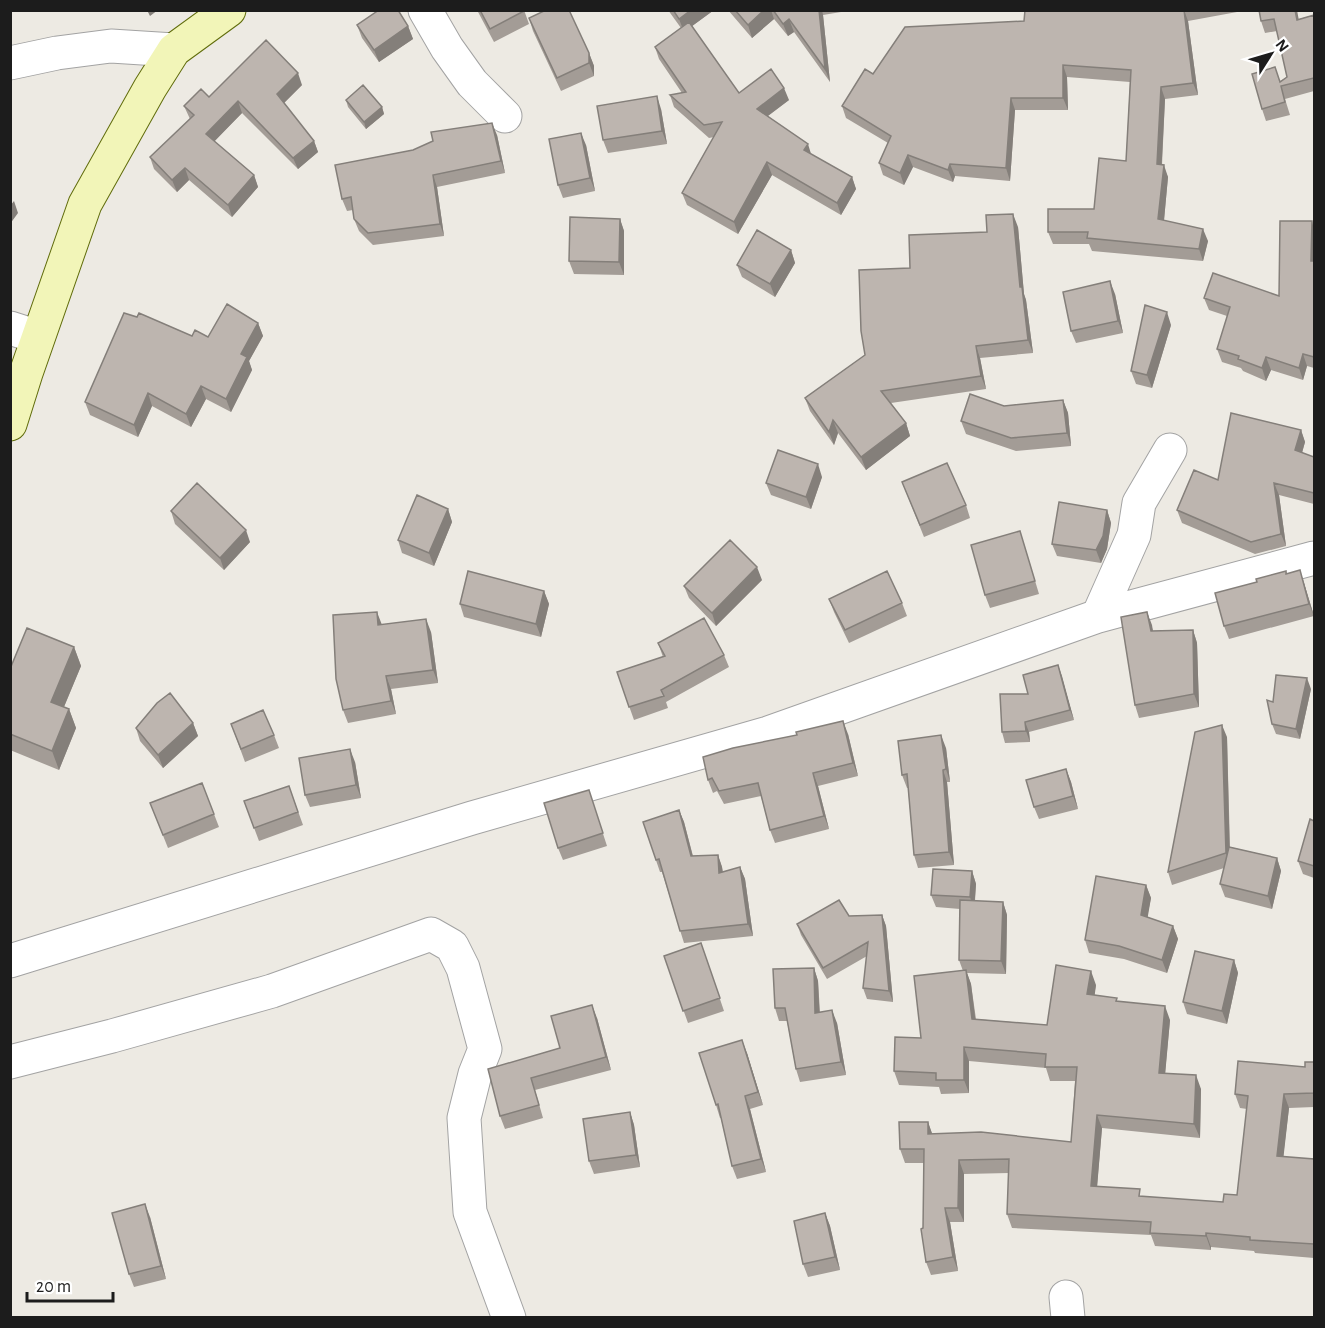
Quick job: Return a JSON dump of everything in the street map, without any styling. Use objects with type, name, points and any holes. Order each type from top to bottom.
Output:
[{"type":"street","points":[[425,10],[447,48],[472,83],[505,116]]},
{"type":"street","points":[[10,424],[24,332],[85,204],[174,50],[222,12]]},
{"type":"street","points":[[10,63],[57,53],[111,46],[174,50]]},
{"type":"street","points":[[1098,616],[1134,535],[1139,503],[1170,450]]},
{"type":"street","points":[[10,961],[472,818],[768,733],[1098,616],[1314,558]]},
{"type":"street","points":[[10,1062],[272,991],[431,934],[452,946],[463,968],[485,1049],[464,1118],[470,1212],[509,1317]]},
{"type":"building","points":[[379,10],[398,10],[408,26],[374,50],[357,25]]},
{"type":"building","points":[[480,10],[524,10],[524,11],[490,29]]},
{"type":"building","points":[[546,10],[569,10],[589,53],[589,63],[557,78],[529,18]]},
{"type":"building","points":[[673,10],[691,10],[679,19]]},
{"type":"building","points":[[735,10],[764,10],[748,25]]},
{"type":"building","points":[[773,10],[819,10],[825,69],[789,19],[783,24]]},
{"type":"building","points":[[1025,10],[1184,10],[1193,83],[1161,87],[1157,164],[1164,165],[1158,219],[1203,229],[1199,249],[1087,238],[1088,232],[1048,232],[1048,209],[1094,209],[1099,158],[1126,161],[1131,70],[1063,65],[1063,98],[1011,98],[1006,168],[950,164],[948,170],[908,155],[900,173],[879,163],[891,136],[842,106],[865,69],[873,74],[905,27],[1024,21]]},
{"type":"building","points":[[1259,10],[1295,10],[1297,20],[1314,15],[1314,78],[1281,86],[1285,102],[1262,109],[1252,74],[1275,67],[1280,82],[1287,77],[1274,19],[1261,21]]},
{"type":"building","points":[[689,22],[739,93],[771,69],[784,88],[757,109],[808,144],[804,150],[852,177],[837,203],[767,162],[734,222],[682,193],[722,122],[704,125],[670,95],[686,92],[655,47]]},
{"type":"building","points":[[266,40],[298,73],[277,94],[314,141],[293,158],[238,101],[206,134],[254,175],[228,205],[185,168],[172,180],[150,157],[194,115],[184,106],[201,89],[209,97]]},
{"type":"building","points":[[363,85],[382,107],[364,122],[346,100]]},
{"type":"building","points":[[657,96],[662,131],[603,140],[597,106]]},
{"type":"building","points":[[492,123],[501,161],[433,175],[440,224],[368,233],[354,219],[351,197],[342,199],[335,165],[413,150],[433,141],[431,132]]},
{"type":"building","points":[[581,133],[590,178],[558,185],[549,139]]},
{"type":"building","points":[[1013,214],[1028,340],[976,346],[981,376],[881,391],[906,423],[861,457],[833,420],[829,432],[805,398],[865,355],[861,331],[859,270],[910,268],[909,235],[987,232],[986,215]]},
{"type":"building","points":[[570,217],[620,219],[619,262],[569,261]]},
{"type":"building","points":[[1280,221],[1312,221],[1314,357],[1303,354],[1299,368],[1266,357],[1262,368],[1238,359],[1239,356],[1217,349],[1230,307],[1204,298],[1213,273],[1279,296]]},
{"type":"building","points":[[757,230],[791,250],[770,284],[737,265]]},
{"type":"building","points":[[1110,281],[1118,321],[1071,331],[1063,292]]},
{"type":"building","points":[[227,304],[258,323],[241,354],[247,357],[226,399],[201,386],[186,414],[148,393],[134,425],[85,402],[124,313],[137,317],[139,313],[192,336],[195,330],[208,337]]},
{"type":"building","points":[[1145,305],[1167,312],[1147,375],[1131,371]]},
{"type":"building","points":[[970,394],[1004,406],[1063,400],[1067,433],[1011,438],[961,421]]},
{"type":"building","points":[[1231,413],[1301,430],[1295,450],[1314,457],[1314,493],[1274,483],[1281,534],[1251,542],[1177,510],[1194,470],[1218,480]]},
{"type":"building","points":[[778,450],[818,464],[806,497],[766,483]]},
{"type":"building","points":[[947,463],[966,505],[920,525],[902,482]]},
{"type":"building","points":[[197,483],[246,530],[220,558],[171,511]]},
{"type":"building","points":[[417,495],[448,509],[429,553],[398,540]]},
{"type":"building","points":[[1059,502],[1107,510],[1103,536],[1096,550],[1052,544]]},
{"type":"building","points":[[1020,531],[1035,581],[985,595],[971,545]]},
{"type":"building","points":[[730,540],[757,567],[712,613],[684,586]]},
{"type":"building","points":[[1300,570],[1309,604],[1224,626],[1215,593],[1257,582],[1256,579],[1286,571],[1286,574]]},
{"type":"building","points":[[468,571],[544,591],[536,624],[460,604]]},
{"type":"building","points":[[887,571],[902,603],[845,630],[829,599]]},
{"type":"building","points":[[377,612],[378,625],[426,619],[433,670],[386,676],[391,701],[343,710],[336,679],[333,615]]},
{"type":"building","points":[[1147,612],[1151,631],[1193,630],[1194,694],[1135,705],[1121,617]]},
{"type":"building","points":[[704,618],[724,655],[661,690],[664,696],[629,707],[617,672],[665,656],[658,643]]},
{"type":"building","points":[[27,628],[74,647],[51,702],[69,709],[52,751],[10,734],[10,669]]},
{"type":"building","points":[[1058,665],[1070,710],[1025,722],[1026,731],[1002,732],[1000,694],[1028,694],[1023,675]]},
{"type":"building","points":[[1276,675],[1307,678],[1296,729],[1272,724],[1267,700],[1273,702]]},
{"type":"building","points":[[170,693],[193,723],[158,755],[136,728],[157,703]]},
{"type":"building","points":[[263,710],[274,735],[241,749],[231,724]]},
{"type":"building","points":[[843,721],[853,763],[813,773],[824,816],[770,830],[758,783],[719,791],[712,778],[708,780],[703,757],[733,748],[797,735],[796,732]]},
{"type":"building","points":[[1222,725],[1226,853],[1168,872],[1195,732]]},
{"type":"building","points":[[941,735],[946,769],[943,770],[949,852],[914,855],[907,774],[902,775],[898,741]]},
{"type":"building","points":[[350,749],[356,785],[305,795],[299,758]]},
{"type":"building","points":[[1066,769],[1073,796],[1034,807],[1026,780]]},
{"type":"building","points":[[202,783],[214,814],[163,835],[150,803]]},
{"type":"building","points":[[289,786],[298,812],[254,828],[244,801]]},
{"type":"building","points":[[589,790],[603,833],[558,848],[544,803]]},
{"type":"building","points":[[679,810],[691,856],[718,855],[719,873],[740,867],[748,924],[680,931],[659,859],[656,860],[643,822]]},
{"type":"building","points":[[1310,819],[1314,821],[1314,866],[1298,861]]},
{"type":"building","points":[[1229,847],[1277,858],[1268,896],[1220,884]]},
{"type":"building","points":[[933,869],[972,871],[970,897],[931,895]]},
{"type":"building","points":[[1096,876],[1146,885],[1141,915],[1173,926],[1162,960],[1119,946],[1085,940]]},
{"type":"building","points":[[839,900],[849,916],[882,915],[889,991],[863,988],[868,942],[823,968],[797,924]]},
{"type":"building","points":[[960,900],[1003,902],[1001,961],[959,960]]},
{"type":"building","points":[[701,943],[720,998],[683,1011],[664,956]]},
{"type":"building","points":[[1195,951],[1234,960],[1222,1011],[1183,1002]]},
{"type":"building","points":[[1056,965],[1091,971],[1087,994],[1117,998],[1116,1001],[1165,1006],[1159,1073],[1196,1075],[1194,1124],[1097,1115],[1091,1186],[1140,1189],[1139,1196],[1223,1202],[1224,1194],[1237,1195],[1248,1096],[1235,1094],[1238,1061],[1305,1067],[1305,1062],[1314,1062],[1314,1093],[1284,1094],[1277,1156],[1314,1159],[1314,1244],[1250,1240],[1250,1237],[1206,1233],[1206,1236],[1150,1233],[1151,1222],[1007,1214],[1009,1159],[959,1160],[958,1208],[945,1208],[953,1257],[926,1262],[921,1229],[923,1228],[924,1149],[900,1149],[899,1122],[928,1122],[928,1134],[981,1132],[1071,1142],[1077,1067],[1045,1067],[1046,1054],[964,1047],[964,1080],[936,1080],[936,1073],[894,1071],[895,1037],[921,1038],[914,976],[966,970],[972,1019],[1047,1025]]},
{"type":"building","points":[[814,968],[815,1013],[832,1010],[841,1062],[796,1069],[785,1008],[775,1008],[773,969]]},
{"type":"building","points":[[592,1005],[606,1057],[531,1078],[539,1105],[500,1116],[488,1069],[560,1048],[551,1016]]},
{"type":"building","points":[[742,1040],[758,1092],[745,1096],[761,1159],[732,1166],[718,1104],[716,1105],[699,1053]]},
{"type":"building","points":[[630,1112],[636,1155],[589,1161],[583,1119]]},
{"type":"building","points":[[145,1204],[161,1266],[129,1274],[112,1213]]},
{"type":"building","points":[[825,1213],[835,1257],[803,1264],[794,1221]]}]
